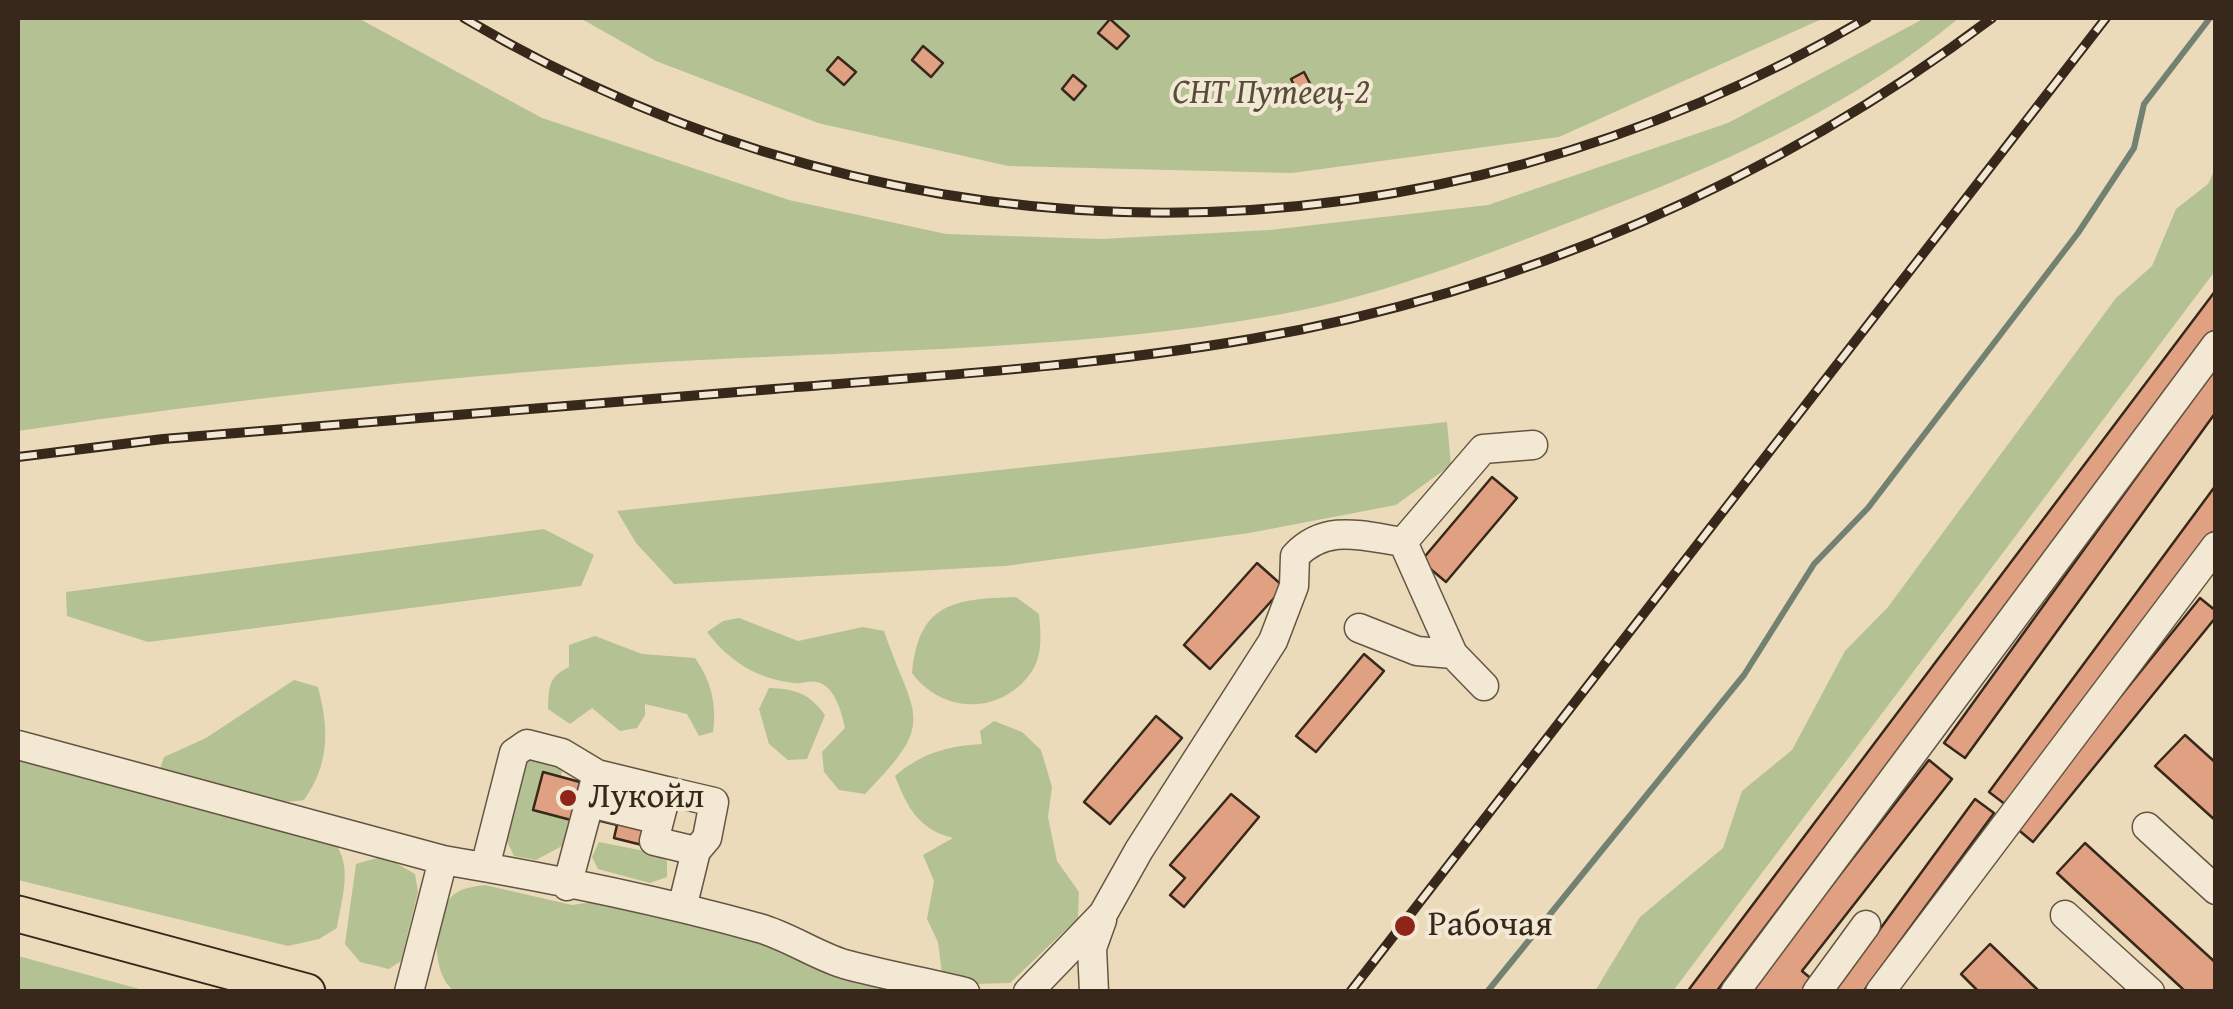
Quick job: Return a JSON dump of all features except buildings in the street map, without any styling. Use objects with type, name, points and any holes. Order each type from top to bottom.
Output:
[{"type":"main road","points":[[18,914],[307,992]]},
{"type":"street","points":[[1735,992],[2216,345]]},
{"type":"street","points":[[1403,542],[1483,450],[1532,445]]},
{"type":"street","points":[[1094,992],[1092,948],[1104,914],[1138,850],[1273,641],[1294,586],[1295,556],[1308,542],[1333,532],[1403,542]]},
{"type":"street","points":[[1403,542],[1448,634],[1453,654],[1484,686]]},
{"type":"street","points":[[1880,992],[2216,546]]},
{"type":"street","points":[[1359,628],[1416,651],[1453,654]]},
{"type":"street","points":[[485,867],[514,754],[527,744],[562,753],[597,774],[714,802],[707,838],[696,851],[682,908]]},
{"type":"street","points":[[18,745],[444,860],[567,886],[593,886],[682,908],[764,930],[843,963],[964,992]]},
{"type":"street","points":[[567,886],[597,774]]},
{"type":"street","points":[[667,790],[654,841],[696,851]]},
{"type":"street","points":[[590,803],[660,820]]},
{"type":"street","points":[[2147,827],[2216,890]]},
{"type":"street","points":[[409,992],[444,860]]},
{"type":"street","points":[[1028,992],[1104,914]]},
{"type":"street","points":[[2065,915],[2150,992]]},
{"type":"street","points":[[1818,992],[1866,925]]},
{"type":"green space","points":[[18,18],[358,18],[542,118],[789,200],[946,234],[1101,239],[1270,230],[1488,205],[1728,123],[1925,18],[1959,18],[1880,76],[1750,148],[1448,268],[1321,306],[1198,327],[1037,343],[631,364],[400,383],[18,431]]},
{"type":"green space","name":"СНТ Путеец-2","points":[[580,18],[1824,18],[1559,137],[1292,173],[1008,166],[818,123],[656,61]]},
{"type":"green space","points":[[2215,169],[2215,271],[1673,991],[1595,991],[1640,917],[1723,848],[1742,791],[1792,750],[1845,651],[1888,607],[2116,298],[2152,266],[2176,209],[2208,184]]},
{"type":"green space","points":[[1447,422],[1451,465],[1396,505],[1249,533],[1005,566],[674,584],[636,543],[617,511]]},
{"type":"green space","points":[[544,529],[594,555],[581,586],[148,642],[67,616],[66,592]]},
{"type":"green space","points":[[1016,597],[1039,614],[1040,637],[1034,667],[1017,688],[987,703],[954,702],[938,696],[912,673],[922,632],[943,610],[957,603]]},
{"type":"green space","points":[[739,618],[798,641],[863,627],[884,631],[914,717],[903,749],[865,794],[839,790],[824,772],[822,752],[845,728],[829,689],[817,682],[794,683],[756,673],[734,660],[707,632],[723,621]]},
{"type":"green space","points":[[595,636],[642,654],[695,658],[711,693],[713,732],[699,736],[687,714],[645,704],[645,715],[637,728],[620,731],[592,708],[570,724],[548,709],[551,684],[569,667],[569,645]]},
{"type":"green space","points":[[294,680],[318,687],[324,717],[323,759],[304,800],[270,801],[208,792],[160,769],[164,757],[206,738]]},
{"type":"green space","points":[[769,688],[801,694],[825,715],[807,759],[788,760],[769,744],[759,709]]},
{"type":"green space","points":[[994,721],[1022,732],[1041,750],[1052,787],[1048,817],[1057,861],[1079,892],[1078,918],[1010,983],[974,984],[942,974],[938,942],[927,919],[934,881],[923,855],[953,838],[931,829],[916,816],[895,776],[936,752],[982,744],[980,731]]},
{"type":"green space","points":[[537,752],[564,763],[561,777],[543,773],[533,810],[569,819],[562,846],[536,860],[514,856],[503,833],[525,760]]},
{"type":"green space","points":[[18,754],[332,839],[345,870],[337,928],[319,939],[288,946],[18,880]]},
{"type":"green space","points":[[599,842],[660,854],[667,861],[667,877],[650,883],[598,869],[592,857]]},
{"type":"green space","points":[[384,856],[415,874],[418,892],[401,961],[389,969],[360,962],[345,944],[356,864]]},
{"type":"green space","points":[[485,885],[572,905],[593,902],[764,942],[920,991],[454,991],[438,961],[440,922],[452,896]]},
{"type":"green space","points":[[18,956],[147,991],[18,991]]},
{"type":"waterway","points":[[1487,992],[1744,675],[1814,564],[1868,508],[2078,233],[2134,148],[2144,104],[2210,18]]},
{"type":"railway","points":[[464,18],[632,103],[807,164],[985,201],[1166,213],[1346,200],[1524,164],[1699,103],[1867,18]]},
{"type":"railway","points":[[18,457],[163,439],[1073,363],[1251,339],[1351,319],[1546,260],[1733,179],[1909,77],[1992,18]]},
{"type":"railway","points":[[1350,992],[2106,18]]},
{"type":"place","name":"Лукойл","points":[[568,798]]},
{"type":"place","name":"Рабочая","points":[[1405,926]]}]
